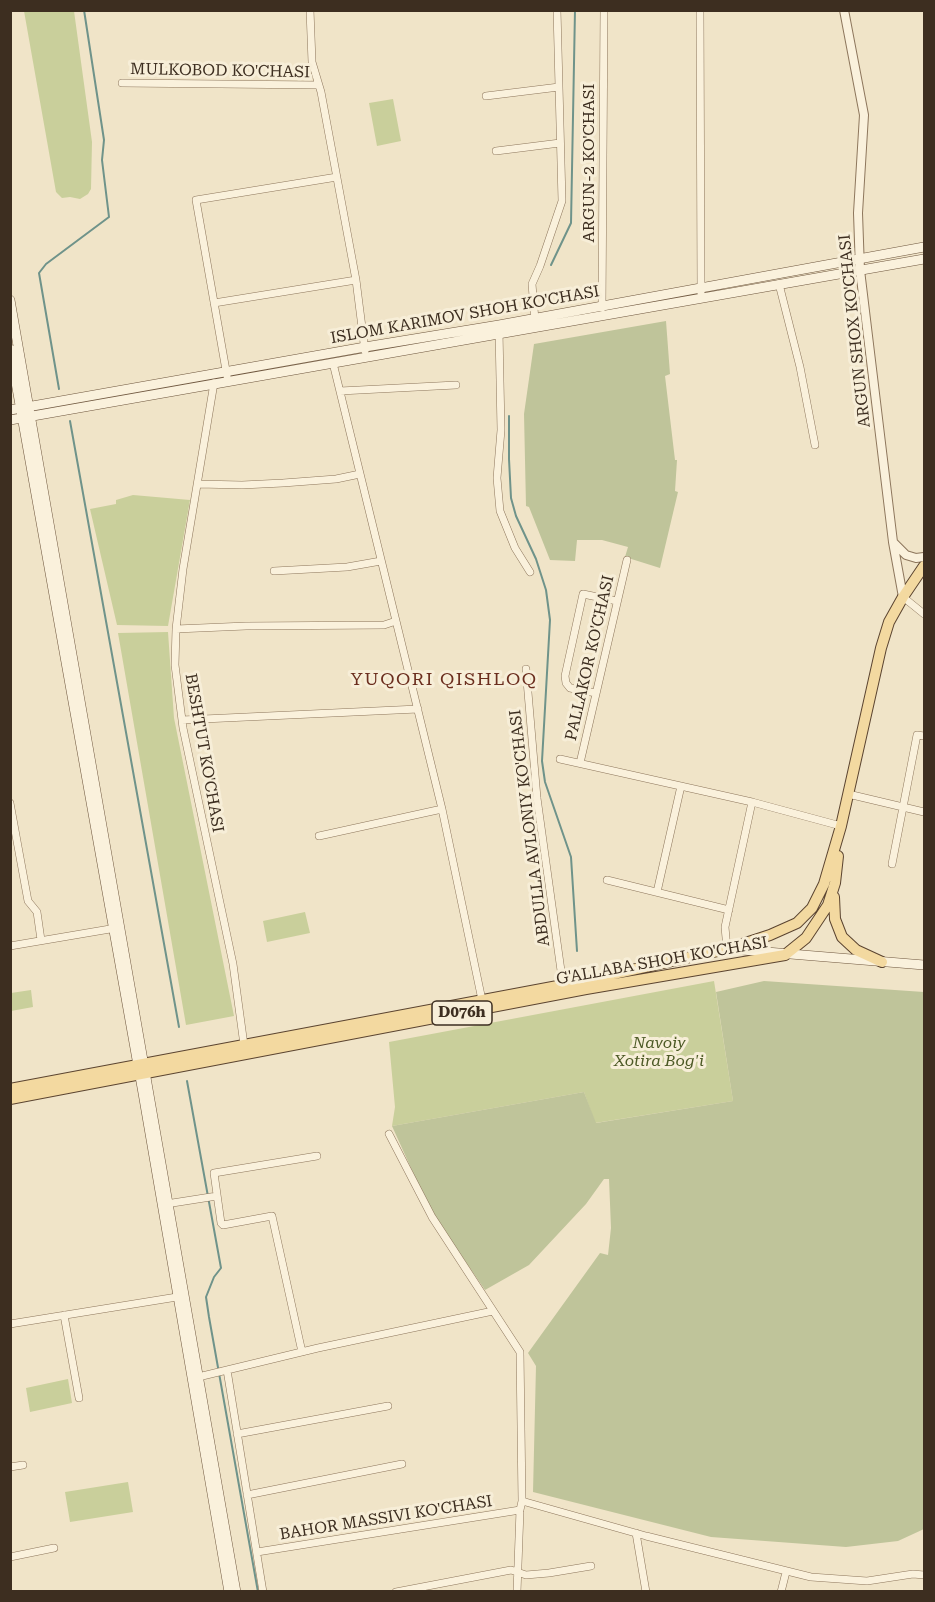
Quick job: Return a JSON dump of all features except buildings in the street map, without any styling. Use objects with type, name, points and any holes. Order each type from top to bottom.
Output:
[{"type":"main road","name":"ISLOM KARIMOV SHOH KO'CHASI","points":[[10,420],[26,413],[499,330],[536,323],[602,305],[924,247]]},
{"type":"main road","name":"ISLOM KARIMOV SHOH KO'CHASI","points":[[536,323],[603,316],[924,259]]},
{"type":"main road","points":[[10,300],[26,413],[165,1204],[236,1592]]},
{"type":"main road","points":[[10,349],[26,413]]},
{"type":"main road","name":"ISLOM KARIMOV SHOH KO'CHASI","points":[[10,410],[26,413],[214,383],[227,376],[333,363],[366,352]]},
{"type":"main road","points":[[727,949],[784,930],[807,914],[821,893],[841,826],[881,648],[889,622],[924,566]]},
{"type":"main road","points":[[841,826],[834,914],[839,932],[856,950],[882,962]]},
{"type":"main road","points":[[785,955],[813,930],[828,904],[835,883]]},
{"type":"main road","name":"G'ALLABA SHOH KO'CHASI","points":[[10,1099],[109,1080],[142,1068],[244,1045],[563,985],[727,949],[785,955]]},
{"type":"main road","name":"G'ALLABA SHOH KO'CHASI","points":[[142,1068],[785,955]]},
{"type":"main road","name":"D076h","points":[[785,955],[924,965]]},
{"type":"main road","points":[[10,1089],[142,1068]]},
{"type":"main road","points":[[165,1204],[177,1297],[196,1377],[229,1592]]},
{"type":"street","points":[[310,10],[312,62],[356,280],[366,352]]},
{"type":"street","points":[[536,323],[532,284],[562,201],[557,10]]},
{"type":"street","name":"ARGUN-2 KO'CHASI","points":[[603,316],[604,10]]},
{"type":"street","points":[[700,10],[700,288],[702,298]]},
{"type":"street","name":"ARGUN SHOX KO'CHASI","points":[[844,10],[864,115],[858,213],[860,270],[903,597]]},
{"type":"street","name":"MULKOBOD KO'CHASI","points":[[122,83],[318,86]]},
{"type":"street","points":[[486,96],[559,87]]},
{"type":"street","points":[[496,151],[560,143]]},
{"type":"street","points":[[227,376],[196,200],[336,177]]},
{"type":"street","points":[[214,303],[356,280]]},
{"type":"street","points":[[779,284],[800,367],[815,445]]},
{"type":"street","points":[[499,330],[501,430],[497,478],[500,511],[515,548],[530,572]]},
{"type":"street","points":[[333,363],[442,808],[482,1000]]},
{"type":"street","name":"BESHTUT KO'CHASI","points":[[214,383],[183,569],[176,629],[175,665],[182,720],[233,964],[244,1045]]},
{"type":"street","points":[[340,391],[456,385]]},
{"type":"street","points":[[198,484],[283,483],[336,479],[360,474]]},
{"type":"street","points":[[894,542],[906,555],[916,558],[924,557]]},
{"type":"street","name":"PALLAKOR KO'CHASI","points":[[580,763],[627,560]]},
{"type":"street","points":[[274,571],[347,567],[381,561]]},
{"type":"street","points":[[596,693],[570,688],[565,676],[583,594],[617,601]]},
{"type":"street","points":[[903,597],[924,614]]},
{"type":"street","points":[[176,629],[384,625],[396,621]]},
{"type":"street","name":"ABDULLA AVLONIY KO'CHASI","points":[[526,669],[537,798],[563,985]]},
{"type":"street","points":[[182,720],[418,709]]},
{"type":"street","points":[[892,864],[917,735],[924,736]]},
{"type":"street","points":[[560,759],[752,802],[841,826]]},
{"type":"street","points":[[657,892],[681,786]]},
{"type":"street","points":[[848,794],[924,812]]},
{"type":"street","points":[[727,949],[724,935],[752,802]]},
{"type":"street","points":[[10,803],[28,901],[37,912],[41,940]]},
{"type":"street","points":[[319,836],[442,808]]},
{"type":"street","points":[[607,879],[729,910]]},
{"type":"street","points":[[10,945],[117,927]]},
{"type":"street","points":[[389,1134],[432,1217],[520,1352],[522,1501],[517,1592]]},
{"type":"street","points":[[302,1352],[272,1216],[223,1225],[214,1173],[317,1156]]},
{"type":"street","points":[[165,1204],[217,1196]]},
{"type":"street","points":[[10,1324],[177,1297]]},
{"type":"street","points":[[196,1377],[493,1311]]},
{"type":"street","points":[[64,1315],[79,1398]]},
{"type":"street","points":[[227,1370],[263,1592]]},
{"type":"street","points":[[237,1434],[388,1406]]},
{"type":"street","points":[[247,1495],[402,1464]]},
{"type":"street","points":[[10,1467],[23,1465]]},
{"type":"street","points":[[522,1501],[636,1533],[811,1577],[867,1581],[914,1574],[924,1575]]},
{"type":"street","name":"BAHOR MASSIVI KO'CHASI","points":[[257,1552],[520,1510]]},
{"type":"street","points":[[636,1533],[646,1592]]},
{"type":"street","points":[[10,1557],[54,1548]]},
{"type":"street","points":[[396,1592],[511,1570],[526,1575],[549,1574],[591,1566]]},
{"type":"street","points":[[781,1592],[786,1572]]},
{"type":"green space","points":[[24,11],[74,11],[92,142],[91,189],[80,199],[62,198],[56,192]]},
{"type":"green space","points":[[393,99],[401,141],[377,146],[369,103]]},
{"type":"green space","points":[[666,321],[670,374],[665,376],[675,460],[677,460],[675,491],[678,492],[660,568],[625,557],[628,547],[602,540],[577,540],[575,561],[550,560],[529,507],[526,506],[524,414],[534,344]]},
{"type":"green space","points":[[133,495],[190,500],[168,626],[117,625],[90,509],[116,504],[116,500]]},
{"type":"green space","points":[[168,632],[174,718],[234,1016],[186,1025],[118,633]]},
{"type":"green space","points":[[305,912],[310,933],[267,942],[263,921]]},
{"type":"green space","name":"Navoiy Xotira Bog'i","points":[[714,981],[733,1101],[595,1123],[584,1092],[392,1126],[395,1107],[389,1042]]},
{"type":"green space","points":[[764,981],[924,992],[924,1529],[898,1541],[846,1547],[711,1537],[533,1492],[536,1366],[528,1353],[600,1253],[608,1255],[611,1228],[609,1179],[604,1179],[586,1204],[529,1265],[485,1290],[430,1210],[392,1126],[584,1092],[596,1123],[733,1101],[716,992]]},
{"type":"green space","points":[[31,990],[33,1007],[11,1011],[11,993]]},
{"type":"green space","points":[[68,1379],[72,1403],[30,1412],[26,1388]]},
{"type":"green space","points":[[128,1482],[133,1512],[70,1522],[65,1492]]},
{"type":"waterway","points":[[59,389],[39,273],[46,264],[109,217],[102,160],[104,140],[84,10]]},
{"type":"waterway","points":[[551,265],[571,223],[575,10]]},
{"type":"waterway","points":[[509,416],[511,498],[546,590],[550,620],[542,761],[545,782],[571,857],[577,951]]},
{"type":"waterway","points":[[70,421],[179,1027]]},
{"type":"waterway","points":[[187,1081],[221,1268],[214,1277],[206,1297],[258,1592]]},
{"type":"district","name":"YUQORI QISHLOQ","points":[[444,680]]}]
